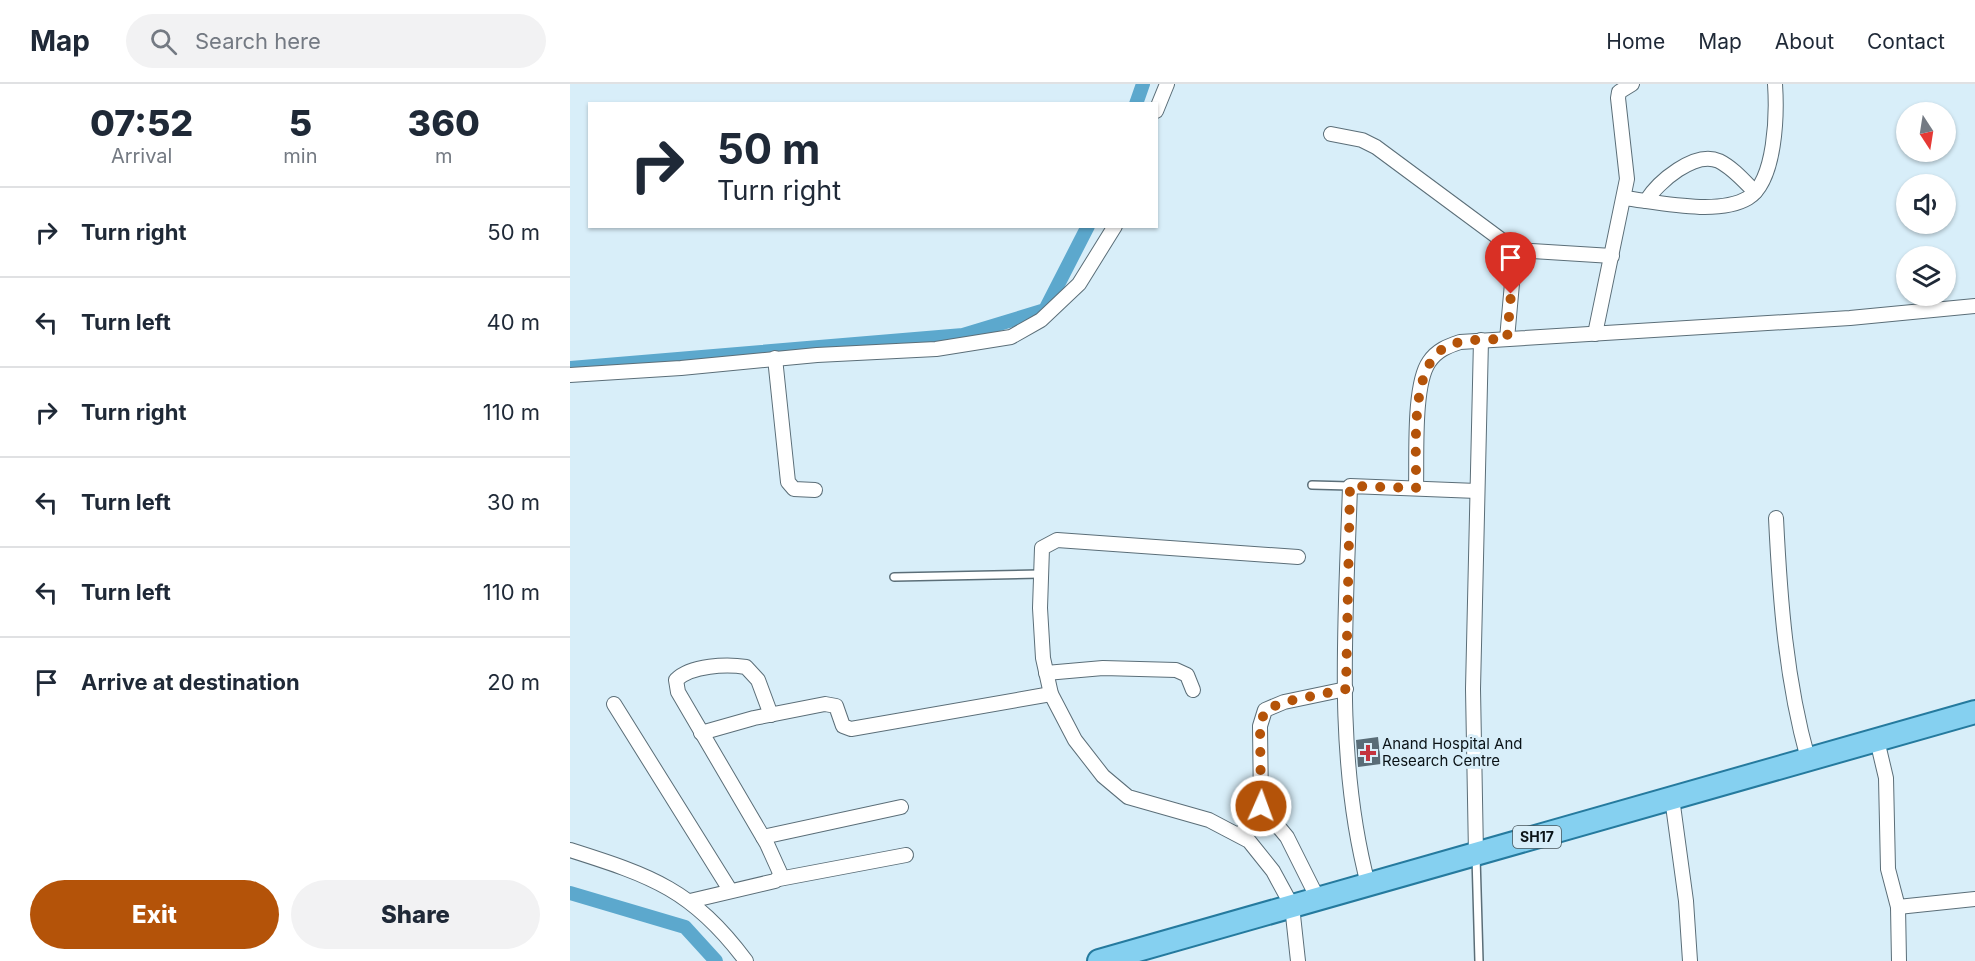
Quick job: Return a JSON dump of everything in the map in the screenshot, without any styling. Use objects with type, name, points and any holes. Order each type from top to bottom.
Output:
[{"type":"main road","name":"SH17","points":[[1099,961],[1975,712]]},
{"type":"street","points":[[1158,106],[1167,84]]},
{"type":"street","points":[[1595,334],[1624,198],[1626,161],[1618,98],[1619,92],[1632,84]]},
{"type":"street","points":[[1624,198],[1698,206],[1731,204],[1749,198],[1755,192],[1767,168],[1775,125],[1775,84]]},
{"type":"street","points":[[1331,134],[1362,140],[1376,147],[1515,250],[1612,256]]},
{"type":"street","points":[[1646,201],[1654,187],[1672,172],[1708,159],[1724,164],[1755,192]]},
{"type":"street","points":[[570,375],[775,358],[936,349],[1011,337],[1041,320],[1079,284],[1114,228]]},
{"type":"street","points":[[1507,339],[1515,250]]},
{"type":"street","points":[[1416,488],[1420,394],[1424,372],[1429,362],[1443,349],[1460,342],[1850,318],[1975,306]]},
{"type":"street","points":[[1476,854],[1473,689],[1481,340]]},
{"type":"street","points":[[775,358],[788,482],[794,489],[815,490]]},
{"type":"street","points":[[1368,885],[1352,810],[1346,689],[1350,486],[1477,491]]},
{"type":"street","points":[[1776,518],[1782,612],[1792,696],[1808,759]]},
{"type":"street","points":[[1298,556],[1140,547],[1069,539],[1048,543],[1042,548],[1040,574],[1040,608],[1046,673],[1051,694],[1075,740],[1115,788],[1128,797],[1209,820],[1240,835],[1260,852],[1292,906],[1298,961]]},
{"type":"street","points":[[771,715],[758,680],[746,667],[722,666],[685,673],[676,680],[676,688],[763,837],[780,870],[779,879]]},
{"type":"street","points":[[1046,673],[1103,668],[1176,670],[1188,675],[1193,690]]},
{"type":"street","points":[[1240,835],[1261,806],[1260,726],[1265,710],[1284,702],[1346,689]]},
{"type":"street","points":[[701,733],[771,715],[834,704],[843,726],[851,729],[1051,694]]},
{"type":"street","points":[[614,704],[730,890]]},
{"type":"street","points":[[1877,740],[1886,778],[1888,869],[1898,907],[1899,961]]},
{"type":"street","points":[[1672,798],[1686,901],[1690,961]]},
{"type":"street","points":[[1261,806],[1287,837],[1318,899]]},
{"type":"street","points":[[763,837],[902,807]]},
{"type":"street","points":[[570,850],[644,875],[690,901],[712,921],[746,961]]},
{"type":"street","points":[[690,901],[779,879],[906,855]]},
{"type":"street","points":[[1898,907],[1975,899]]},
{"type":"lane","points":[[1312,485],[1350,486]]},
{"type":"lane","points":[[894,577],[1040,574]]},
{"type":"lane","points":[[1476,854],[1479,961]]},
{"type":"building","points":[[1378,737],[1381,764],[1358,767],[1356,740]]},
{"type":"waterway","points":[[1137,102],[1143,84]]},
{"type":"waterway","points":[[570,368],[963,335],[1045,310],[1087,228]]},
{"type":"waterway","points":[[570,893],[685,927],[716,961]]},
{"type":"place","name":"Anand Hospital And Research Centre","points":[[1368,753]]},
{"type":"route","points":[[1261,806],[1260,726],[1265,710],[1284,702],[1346,689],[1350,486],[1416,488],[1420,394],[1424,372],[1437,352],[1448,346],[1473,340],[1507,339],[1511,294]]}]
